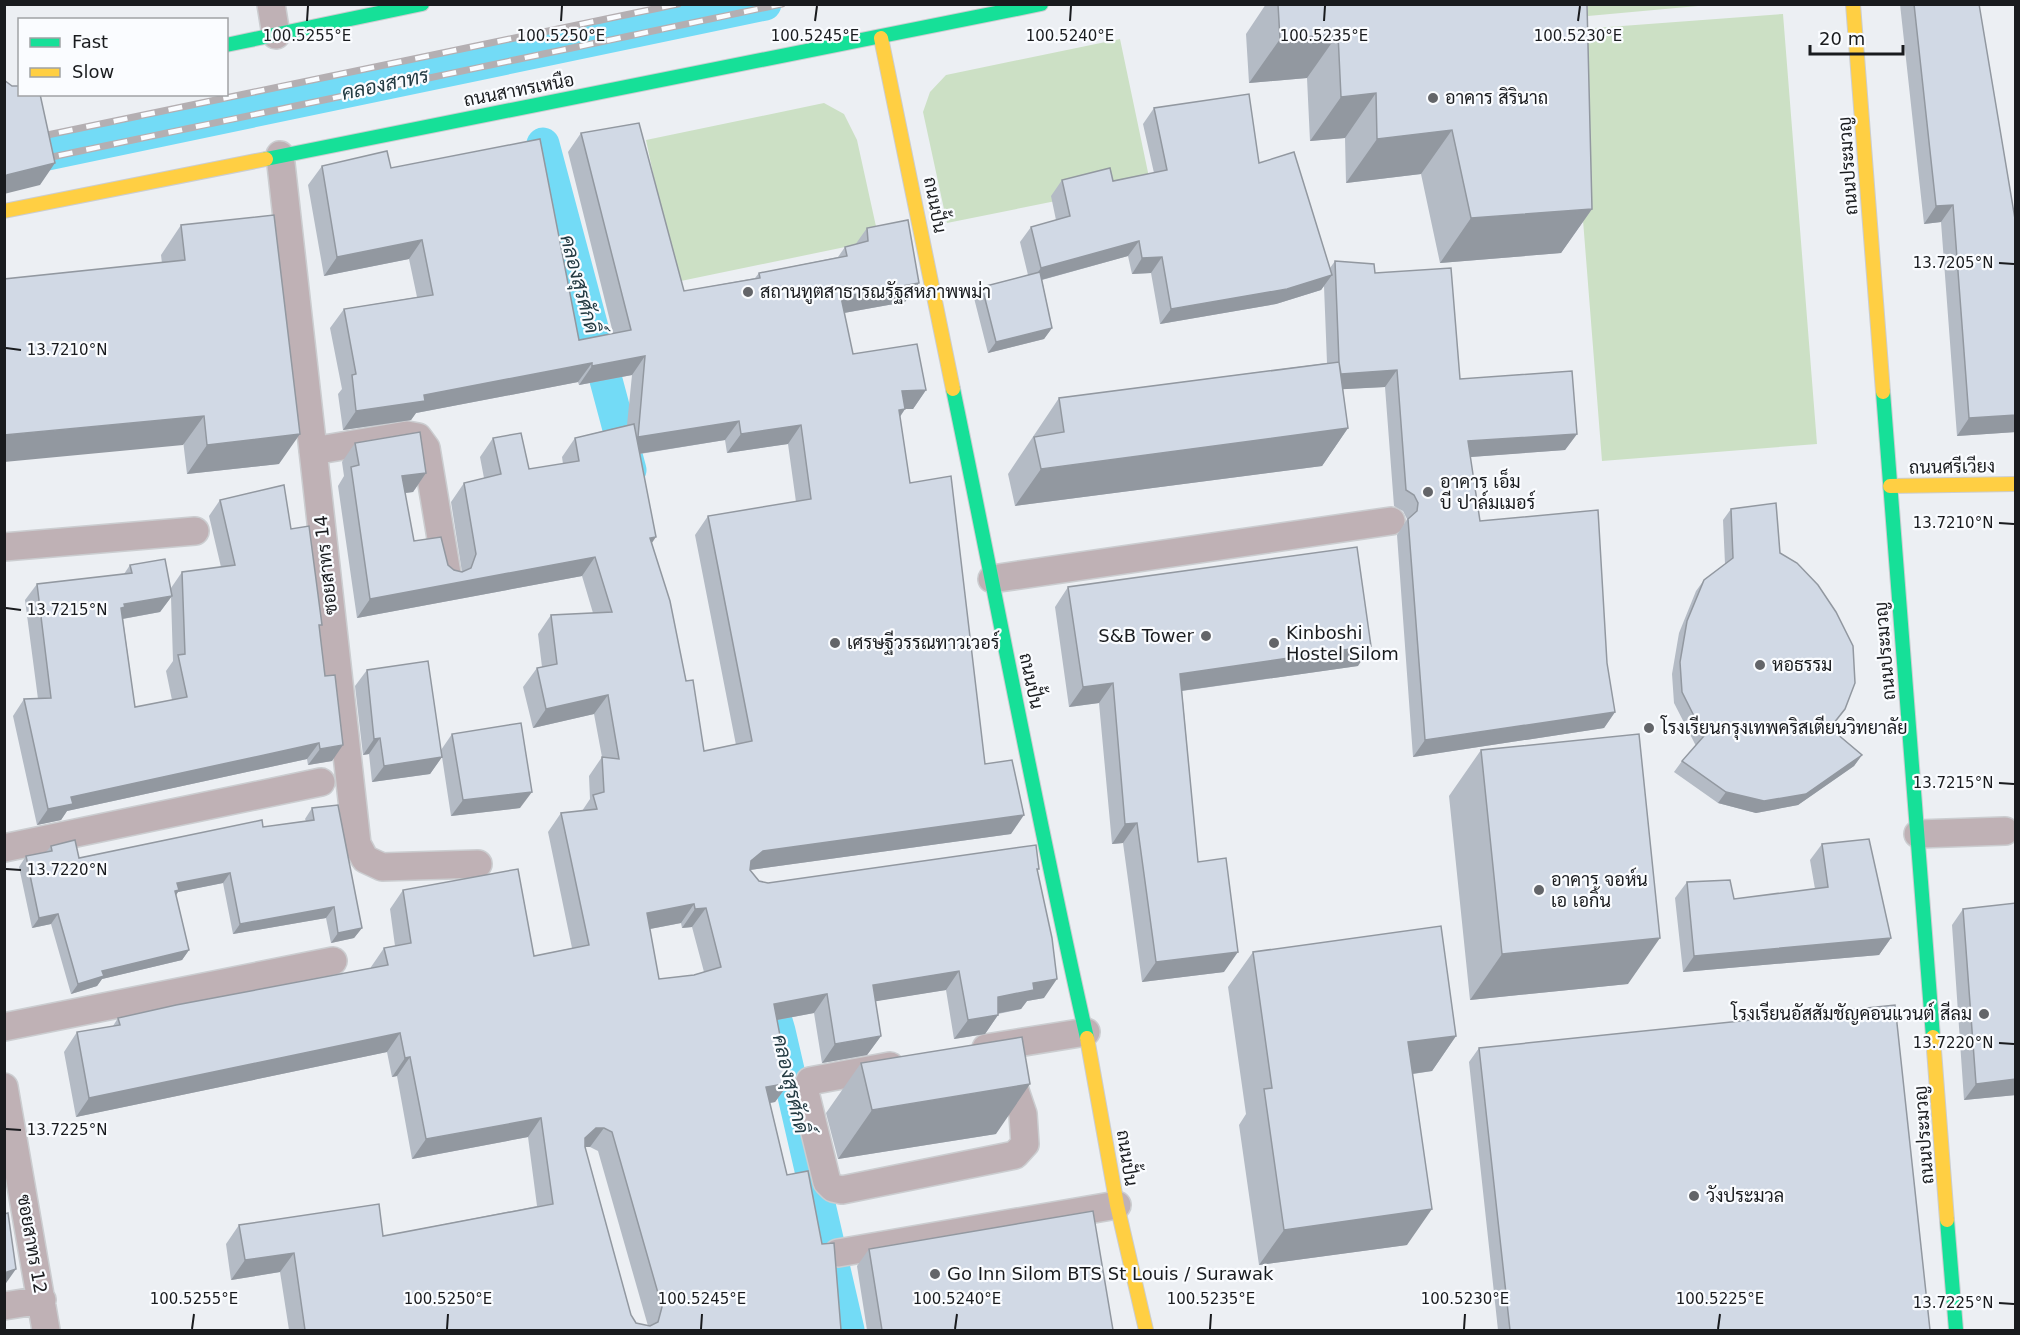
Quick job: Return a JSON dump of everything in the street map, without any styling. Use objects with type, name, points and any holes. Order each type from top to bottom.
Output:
[{"type":"street","points":[[271,4],[276,35]]},
{"type":"street","points":[[228,45],[422,4]]},
{"type":"street","name":"ถนนสาทรเหนือ","points":[[4,212],[280,155],[881,38],[1041,4]]},
{"type":"street","name":"ถนนประมวญ","points":[[1853,4],[1956,1330]]},
{"type":"street","name":"ถนนปั้น","points":[[881,38],[992,579],[1033,846],[1051,880],[1086,1032],[1117,1205],[1146,1330]]},
{"type":"street","name":"ซอยสาทร 14","points":[[280,155],[357,844],[365,859],[382,867],[478,864]]},
{"type":"street","points":[[314,451],[407,435],[418,437],[426,448],[447,575]]},
{"type":"street","name":"ถนนศรีเวียง","points":[[1890,486],[2016,484]]},
{"type":"street","points":[[992,579],[1391,521]]},
{"type":"street","points":[[4,547],[195,531]]},
{"type":"street","points":[[4,848],[321,782]]},
{"type":"street","points":[[1918,834],[2006,831]]},
{"type":"street","points":[[4,1027],[333,961]]},
{"type":"street","points":[[966,1052],[1086,1032]]},
{"type":"street","points":[[910,1062],[810,1082],[805,1092],[827,1182],[833,1188],[842,1190],[1015,1155],[1025,1144],[1023,1114],[1000,1046]]},
{"type":"street","name":"ซอยสาทร 12","points":[[5,1091],[46,1330]]},
{"type":"street","points":[[838,1253],[1117,1205]]},
{"type":"street","points":[[4,1305],[42,1300]]},
{"type":"green space","points":[[1588,4],[1709,5],[1588,16]]},
{"type":"green space","points":[[1783,14],[1817,444],[1602,461],[1568,30]]},
{"type":"green space","points":[[1120,39],[1150,182],[947,223],[923,112],[930,92],[946,75]]},
{"type":"green space","points":[[824,103],[844,114],[857,140],[879,240],[676,282],[646,140]]},
{"type":"building","name":"อาคาร สิรินาถ","points":[[1278,4],[1587,4],[1592,209],[1471,218],[1452,130],[1377,139],[1376,93],[1341,97],[1338,34],[1280,39]]},
{"type":"building","points":[[1914,4],[1979,4],[2016,225],[2016,415],[1969,418],[1953,205],[1936,206]]},
{"type":"building","points":[[4,80],[12,86],[18,86],[18,96],[40,96],[55,163],[7,175],[4,179]]},
{"type":"building","points":[[1249,94],[1259,163],[1294,152],[1332,275],[1287,289],[1171,309],[1162,257],[1142,258],[1139,241],[1041,268],[1031,227],[1070,216],[1062,180],[1110,168],[1113,181],[1167,170],[1154,108]]},
{"type":"building","points":[[639,123],[684,291],[760,278],[759,273],[847,256],[845,247],[868,241],[867,228],[908,220],[919,283],[841,297],[853,354],[917,344],[926,390],[902,391],[905,409],[899,410],[910,483],[951,476],[985,764],[1012,760],[1024,815],[763,851],[751,861],[750,870],[759,881],[768,883],[1036,845],[1039,869],[1037,869],[1052,938],[1057,979],[1033,983],[1034,990],[998,997],[998,1015],[968,1020],[959,971],[873,985],[881,1036],[835,1044],[827,994],[774,1004],[789,1083],[766,1087],[787,1175],[808,1171],[822,1244],[834,1243],[841,1330],[305,1330],[294,1253],[245,1260],[239,1225],[379,1204],[383,1236],[553,1204],[541,1118],[426,1139],[410,1057],[405,1058],[400,1033],[89,1098],[77,1032],[120,1025],[118,1018],[176,1005],[388,965],[384,948],[411,943],[403,890],[518,869],[534,956],[589,945],[561,813],[597,809],[593,795],[604,792],[602,757],[619,759],[608,695],[546,709],[537,668],[557,664],[551,615],[612,612],[595,557],[370,599],[351,467],[359,465],[355,443],[420,432],[426,473],[402,476],[414,541],[441,537],[448,565],[462,572],[471,568],[476,554],[464,483],[501,474],[493,438],[521,433],[529,469],[579,461],[575,438],[634,424],[656,537],[650,538],[670,601],[686,681],[693,680],[704,751],[752,741],[708,516],[811,499],[801,425],[741,434],[739,421],[638,437],[645,356],[592,366],[592,363],[424,395],[425,401],[356,411],[352,375],[356,374],[344,309],[433,295],[422,240],[337,257],[322,166],[387,151],[391,168],[540,139],[579,340],[631,330],[581,133]],"holes":[[[694,904],[695,909],[706,908],[721,967],[694,975],[659,979],[647,913]],[[596,1128],[604,1128],[612,1132],[662,1307],[658,1322],[650,1326],[636,1323],[631,1315],[585,1147],[585,1138]]]},
{"type":"building","points":[[274,215],[300,434],[207,445],[204,416],[4,435],[4,279],[185,260],[181,225]]},
{"type":"building","name":"อาคาร เอ็ม บี ปาล์มเมอร์","points":[[1335,261],[1374,264],[1375,273],[1451,268],[1460,379],[1572,371],[1577,434],[1468,441],[1480,521],[1598,510],[1607,663],[1615,712],[1425,740],[1408,519],[1417,511],[1418,503],[1414,495],[1406,490],[1397,370],[1341,374]]},
{"type":"building","points":[[1040,272],[1052,328],[996,342],[982,287]]},
{"type":"building","points":[[1339,362],[1348,428],[1041,469],[1034,437],[1064,432],[1059,398]]},
{"type":"building","points":[[284,485],[291,529],[309,526],[322,625],[319,625],[325,676],[335,675],[343,745],[320,749],[319,743],[71,797],[73,804],[48,809],[24,699],[51,698],[37,584],[132,573],[130,565],[165,559],[172,596],[124,604],[125,607],[121,608],[135,707],[187,697],[178,655],[185,654],[182,572],[235,565],[220,500]]},
{"type":"building","name":"หอธรรม","points":[[1776,503],[1780,553],[1797,563],[1818,585],[1836,612],[1853,646],[1855,683],[1845,709],[1830,728],[1862,755],[1806,794],[1764,801],[1726,792],[1682,761],[1704,736],[1682,692],[1680,662],[1687,621],[1704,580],[1733,558],[1731,509]]},
{"type":"building","points":[[1357,547],[1371,646],[1180,674],[1198,862],[1226,858],[1238,952],[1156,962],[1137,823],[1125,824],[1113,683],[1083,687],[1068,587]]},
{"type":"building","points":[[428,661],[442,757],[384,766],[380,738],[374,739],[367,670]]},
{"type":"building","points":[[521,723],[532,792],[463,800],[452,734]]},
{"type":"building","name":"อาคาร จอห์น เอ เอกิ้น","points":[[1639,734],[1660,938],[1502,954],[1481,750]]},
{"type":"building","points":[[338,805],[362,928],[338,933],[334,907],[240,924],[230,873],[177,883],[179,890],[175,891],[189,950],[102,971],[104,976],[78,984],[58,914],[39,918],[26,856],[52,851],[51,846],[75,840],[79,858],[262,820],[263,827],[314,820],[312,808]]},
{"type":"building","points":[[1869,839],[1891,938],[1694,956],[1687,882],[1730,880],[1734,899],[1828,887],[1822,844]]},
{"type":"building","name":"โรงเรียนอัสสัมชัญคอนแวนต์ สีลม","points":[[2016,903],[2016,1079],[1976,1084],[1963,909]]},
{"type":"building","points":[[1441,926],[1456,1036],[1408,1042],[1432,1209],[1284,1230],[1264,1089],[1272,1088],[1253,952]]},
{"type":"building","name":"วังประมวล","points":[[1895,1005],[1930,1330],[1510,1330],[1479,1048]]},
{"type":"building","points":[[1022,1037],[1030,1084],[872,1110],[861,1063]]},
{"type":"building","points":[[1093,1211],[1113,1330],[882,1330],[869,1249]]},
{"type":"building","points":[[8,1213],[16,1269],[4,1273],[4,1214]]},
{"type":"waterway","name":"คลองสาทร","points":[[4,163],[765,4]]},
{"type":"waterway","name":"คลองสุรศักดิ์","points":[[543,144],[630,470]]},
{"type":"waterway","name":"คลองสุรศักดิ์","points":[[766,987],[779,1031],[848,1330]]},
{"type":"railway","points":[[4,144],[678,4]]},
{"type":"railway","points":[[4,167],[782,4]]},
{"type":"traffic: fast","points":[[228,45],[422,4]]},
{"type":"traffic: fast","points":[[266,159],[1041,4]]},
{"type":"traffic: fast","points":[[953,389],[1087,1038]]},
{"type":"traffic: fast","points":[[1883,392],[1933,1037]]},
{"type":"traffic: fast","points":[[1947,1220],[1956,1330]]},
{"type":"traffic: slow","points":[[1853,4],[1883,392]]},
{"type":"traffic: slow","points":[[881,38],[953,389]]},
{"type":"traffic: slow","points":[[4,211],[266,159]]},
{"type":"traffic: slow","points":[[1890,486],[2016,484]]},
{"type":"traffic: slow","points":[[1933,1037],[1947,1220]]},
{"type":"traffic: slow","points":[[1087,1038],[1117,1205],[1146,1330]]},
{"type":"place","name":"อาคาร สิรินาถ","points":[[1433,98]]},
{"type":"place","name":"สถานทูตสาธารณรัฐสหภาพพม่า","points":[[748,292]]},
{"type":"place","name":"อาคาร เอ็ม บี ปาล์มเมอร์","points":[[1428,492]]},
{"type":"place","name":"S&B Tower","points":[[1206,636]]},
{"type":"place","name":"เศรษฐีวรรณทาวเวอร์","points":[[835,643]]},
{"type":"place","name":"Kinboshi Hostel Silom","points":[[1274,643]]},
{"type":"place","name":"หอธรรม","points":[[1760,665]]},
{"type":"place","name":"โรงเรียนกรุงเทพคริสเตียนวิทยาลัย","points":[[1649,728]]},
{"type":"place","name":"อาคาร จอห์น เอ เอกิ้น","points":[[1539,890]]},
{"type":"place","name":"โรงเรียนอัสสัมชัญคอนแวนต์ สีลม","points":[[1984,1014]]},
{"type":"place","name":"วังประมวล","points":[[1694,1196]]},
{"type":"place","name":"Go Inn Silom BTS St Louis / Surawak","points":[[935,1274]]}]
